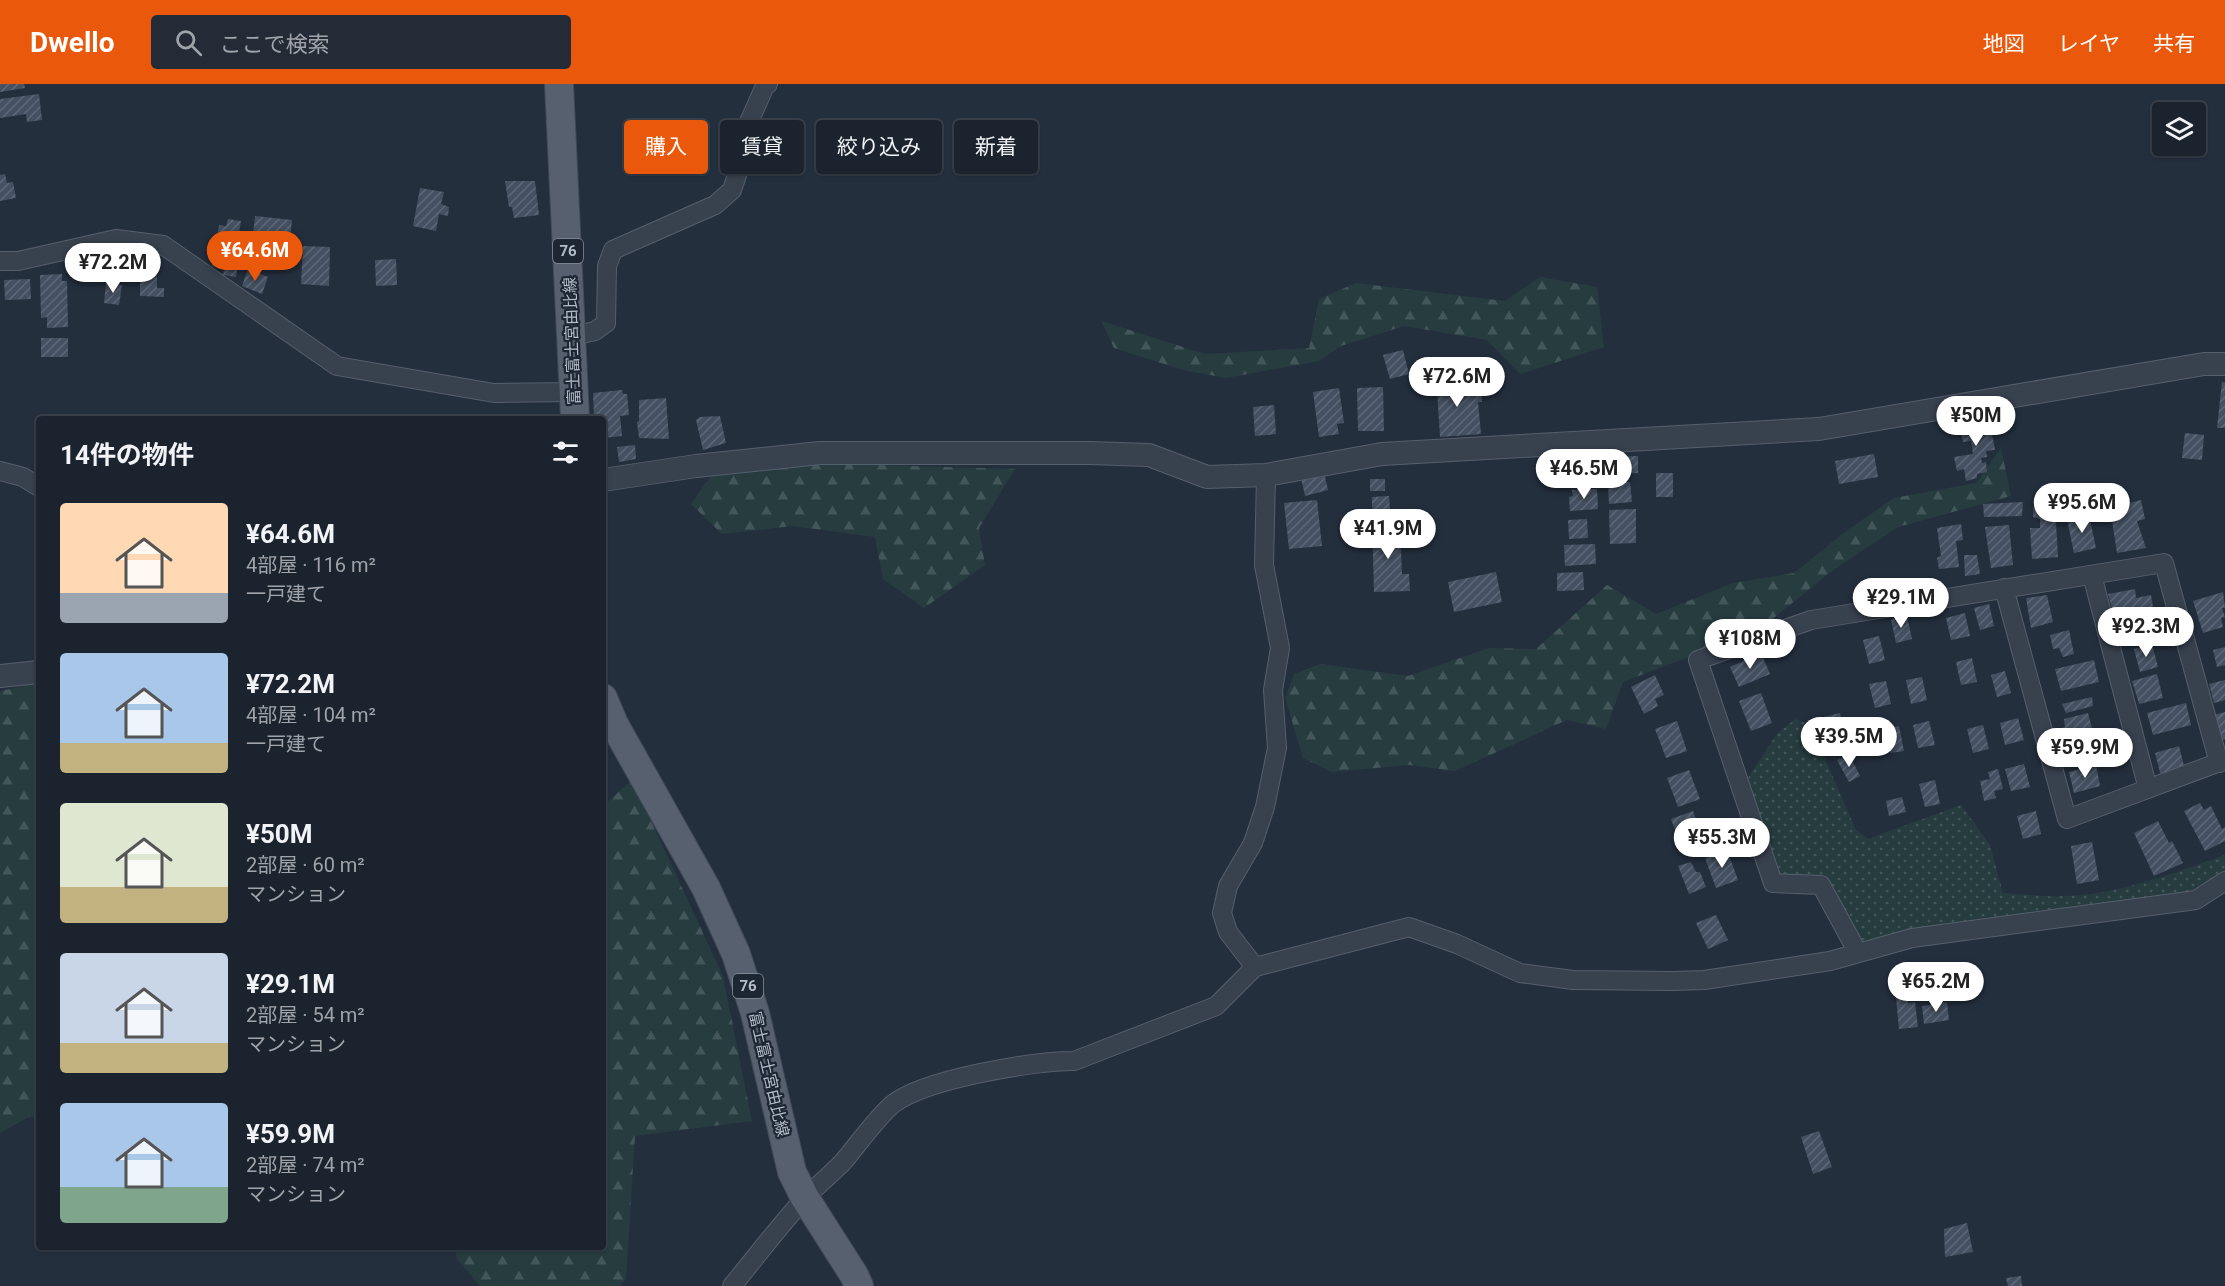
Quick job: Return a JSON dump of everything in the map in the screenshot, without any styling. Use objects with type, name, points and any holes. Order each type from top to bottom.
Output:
[{"type":"main road","name":"富士富士宮由比線","points":[[559,84],[574,405]]},
{"type":"main road","name":"富士富士宮由比線","points":[[606,704],[706,888],[736,954],[755,1013],[792,1172],[805,1198],[859,1286]]},
{"type":"street","points":[[572,336],[595,331],[606,322],[607,266],[613,250],[715,205],[732,190],[744,154],[748,124],[768,84]]},
{"type":"street","points":[[0,261],[18,261],[116,240],[163,245],[337,366],[574,405]]},
{"type":"street","points":[[606,480],[716,464],[820,453],[1149,455],[1207,477],[1266,475],[1382,454],[1818,429],[2204,364],[2225,364]]},
{"type":"street","points":[[0,471],[23,477],[36,485]]},
{"type":"street","points":[[1255,967],[1228,932],[1222,913],[1228,886],[1253,843],[1265,807],[1277,748],[1272,690],[1280,648],[1264,565],[1266,475]]},
{"type":"street","points":[[1858,953],[1821,885],[1773,883],[1698,660],[1811,620],[2004,588],[2164,563],[2222,761],[2067,819],[2004,588]]},
{"type":"street","points":[[2092,575],[2148,789]]},
{"type":"street","points":[[0,676],[36,672]]},
{"type":"street","points":[[732,1286],[805,1198],[840,1165],[892,1105],[909,1094],[986,1073],[1050,1061],[1074,1061],[1216,1006],[1255,967],[1408,927],[1457,944],[1520,973],[1573,980],[1704,980],[1830,961],[1912,938],[2196,900],[2225,881]]},
{"type":"green space","points":[[1540,277],[1597,287],[1604,347],[1520,374],[1487,340],[1404,326],[1341,346],[1319,361],[1226,378],[1183,370],[1114,348],[1101,321],[1205,354],[1309,348],[1319,299],[1356,283],[1505,301]]},
{"type":"green space","points":[[2001,448],[2011,496],[1898,527],[1829,573],[1759,630],[1623,682],[1606,729],[1567,720],[1455,771],[1409,765],[1331,772],[1303,758],[1285,698],[1294,674],[1320,664],[1408,676],[1489,648],[1536,649],[1607,585],[1656,614],[1733,583],[1794,573],[1845,532],[1894,498],[1976,483]]},
{"type":"green space","points":[[842,464],[1015,469],[979,528],[985,565],[924,608],[883,579],[875,537],[793,526],[722,534],[691,504],[710,477],[796,466]]},
{"type":"green space","points":[[36,684],[36,1116],[27,1118],[0,1133],[0,691]]},
{"type":"green space","points":[[1795,719],[1810,725],[1856,830],[1868,839],[1961,805],[1990,845],[2003,893],[2056,896],[2105,892],[2166,876],[2225,855],[2225,875],[2195,892],[1864,952],[1817,882],[1773,883],[1748,778],[1776,735]]},
{"type":"green space","points":[[632,780],[723,976],[752,1121],[635,1136],[626,1279],[620,1286],[480,1286],[457,1259],[456,1250],[606,1250],[606,803]]},
{"type":"building","points":[[0,84],[24,84],[25,88],[0,92]]},
{"type":"building","points":[[39,94],[42,120],[27,122],[26,114],[0,118],[0,99]]},
{"type":"building","points":[[5,174],[7,183],[13,182],[16,198],[0,201],[0,175]]},
{"type":"building","points":[[505,181],[535,181],[539,215],[514,218],[512,207],[509,207]]},
{"type":"building","points":[[420,188],[444,192],[441,204],[449,207],[448,216],[439,214],[436,231],[413,226]]},
{"type":"building","points":[[255,216],[292,220],[290,239],[253,235]]},
{"type":"building","points":[[228,219],[241,221],[239,232],[244,233],[236,277],[223,275],[224,268],[212,266],[219,225],[226,226]]},
{"type":"building","points":[[303,246],[330,247],[329,286],[301,284]]},
{"type":"building","points":[[122,255],[125,274],[92,280],[89,261]]},
{"type":"building","points":[[396,259],[397,285],[376,286],[375,260]]},
{"type":"building","points":[[140,269],[157,269],[157,288],[164,288],[164,297],[140,296]]},
{"type":"building","points":[[248,269],[268,277],[262,294],[242,286]]},
{"type":"building","points":[[62,274],[62,281],[67,281],[68,327],[47,328],[47,317],[41,318],[40,275]]},
{"type":"building","points":[[30,279],[31,299],[5,300],[4,280]]},
{"type":"building","points":[[106,283],[122,285],[119,305],[104,303]]},
{"type":"building","points":[[41,338],[68,338],[68,357],[41,357]]},
{"type":"building","points":[[1403,350],[1409,374],[1390,379],[1383,355]]},
{"type":"building","points":[[1457,373],[1458,393],[1482,391],[1482,402],[1478,402],[1481,434],[1440,437],[1436,374]]},
{"type":"building","points":[[2222,382],[2225,383],[2225,428],[2217,428]]},
{"type":"building","points":[[1383,387],[1384,431],[1358,431],[1357,388]]},
{"type":"building","points":[[1339,388],[1344,423],[1337,424],[1339,434],[1319,437],[1313,392]]},
{"type":"building","points":[[622,390],[623,394],[627,394],[629,415],[620,416],[622,436],[606,438],[606,416],[594,416],[593,393]]},
{"type":"building","points":[[666,398],[669,439],[639,438],[637,422],[639,421],[639,400]]},
{"type":"building","points":[[1274,405],[1276,434],[1255,436],[1253,407]]},
{"type":"building","points":[[720,416],[726,443],[703,450],[696,420],[700,417]]},
{"type":"building","points":[[1989,417],[1995,450],[1986,451],[1987,457],[1981,458],[1982,463],[1986,462],[1987,472],[1977,474],[1977,478],[1966,481],[1964,469],[1957,471],[1954,457],[1973,454],[1971,441],[1963,442],[1959,423]]},
{"type":"building","points":[[2185,433],[2204,435],[2202,460],[2182,458]]},
{"type":"building","points":[[635,445],[636,459],[619,462],[617,447]]},
{"type":"building","points":[[1874,454],[1878,477],[1839,484],[1835,461]]},
{"type":"building","points":[[1596,456],[1598,478],[1562,481],[1560,460]]},
{"type":"building","points":[[1638,456],[1638,473],[1609,474],[1608,457]]},
{"type":"building","points":[[1324,473],[1328,490],[1305,496],[1301,478]]},
{"type":"building","points":[[1656,473],[1673,473],[1673,497],[1656,497]]},
{"type":"building","points":[[1370,479],[1385,479],[1385,491],[1370,491]]},
{"type":"building","points":[[1630,482],[1632,502],[1609,504],[1608,483]]},
{"type":"building","points":[[1597,489],[1598,509],[1570,511],[1569,497],[1573,496],[1572,490]]},
{"type":"building","points":[[1389,496],[1390,509],[1372,510],[1372,497]]},
{"type":"building","points":[[1317,500],[1322,546],[1289,549],[1284,503]]},
{"type":"building","points":[[2141,500],[2145,519],[2137,521],[2146,548],[2117,553],[2110,508]]},
{"type":"building","points":[[2023,502],[2022,516],[1984,517],[1983,504]]},
{"type":"building","points":[[2055,506],[2058,557],[2032,559],[2030,528],[2040,528],[2040,519],[2033,517],[2033,508]]},
{"type":"building","points":[[1636,509],[1636,543],[1610,544],[1609,510]]},
{"type":"building","points":[[1359,513],[1361,532],[1347,534],[1345,515]]},
{"type":"building","points":[[2089,515],[2096,548],[2074,553],[2067,520]]},
{"type":"building","points":[[1587,519],[1588,538],[1569,539],[1568,520]]},
{"type":"building","points":[[1393,523],[1393,531],[1400,530],[1402,574],[1409,574],[1410,591],[1374,592],[1372,524]]},
{"type":"building","points":[[1961,524],[1963,540],[1956,541],[1959,567],[1939,569],[1937,558],[1941,556],[1937,528]]},
{"type":"building","points":[[2009,525],[2013,565],[1991,568],[1985,527]]},
{"type":"building","points":[[1595,544],[1596,564],[1565,566],[1564,545]]},
{"type":"building","points":[[1964,555],[1977,555],[1980,574],[1965,576]]},
{"type":"building","points":[[1496,572],[1502,602],[1454,612],[1448,582]]},
{"type":"building","points":[[1583,572],[1584,590],[1557,591],[1557,573]]},
{"type":"building","points":[[2135,589],[2136,598],[2151,595],[2153,607],[2114,615],[2108,594]]},
{"type":"building","points":[[2223,592],[2225,608],[2222,608],[2225,617],[2221,618],[2223,627],[2203,633],[2193,601]]},
{"type":"building","points":[[2047,595],[2053,622],[2031,628],[2026,598]]},
{"type":"building","points":[[1989,604],[1994,626],[1980,630],[1974,608]]},
{"type":"building","points":[[1965,613],[1970,636],[1951,640],[1946,618]]},
{"type":"building","points":[[1907,616],[1912,639],[1896,643],[1891,619]]},
{"type":"building","points":[[2158,616],[2163,638],[2127,646],[2124,635],[2119,636],[2117,625]]},
{"type":"building","points":[[2069,630],[2074,654],[2063,657],[2059,648],[2053,649],[2050,635]]},
{"type":"building","points":[[1879,636],[1885,660],[1869,664],[1863,640]]},
{"type":"building","points":[[2152,644],[2158,667],[2140,672],[2134,649]]},
{"type":"building","points":[[2225,647],[2225,665],[2217,667],[2213,650]]},
{"type":"building","points":[[1761,653],[1770,674],[1739,687],[1730,667]]},
{"type":"building","points":[[1972,658],[1977,682],[1961,685],[1956,662]]},
{"type":"building","points":[[2094,660],[2099,682],[2061,691],[2055,669]]},
{"type":"building","points":[[2005,671],[2011,693],[1997,697],[1991,675]]},
{"type":"building","points":[[2157,674],[2163,698],[2139,704],[2132,681]]},
{"type":"building","points":[[1655,675],[1664,695],[1655,699],[1658,706],[1644,714],[1631,687]]},
{"type":"building","points":[[1922,677],[1927,700],[1911,704],[1906,680]]},
{"type":"building","points":[[2225,680],[2225,700],[2214,703],[2209,684]]},
{"type":"building","points":[[1886,681],[1891,704],[1875,708],[1869,684]]},
{"type":"building","points":[[1761,693],[1772,723],[1751,731],[1739,701]]},
{"type":"building","points":[[2092,697],[2093,706],[2066,713],[2062,704]]},
{"type":"building","points":[[2186,703],[2191,725],[2153,735],[2147,713]]},
{"type":"building","points":[[2225,712],[2225,739],[2222,740],[2214,715]]},
{"type":"building","points":[[1840,713],[1844,728],[1827,732],[1824,717]]},
{"type":"building","points":[[2088,713],[2096,744],[2071,747],[2069,741],[2056,744],[2052,731],[2065,727],[2064,719]]},
{"type":"building","points":[[2018,718],[2024,740],[2005,745],[2000,723]]},
{"type":"building","points":[[1677,721],[1687,751],[1666,758],[1655,729]]},
{"type":"building","points":[[1929,721],[1935,745],[1918,748],[1913,725]]},
{"type":"building","points":[[1983,725],[1989,749],[1973,753],[1967,729]]},
{"type":"building","points":[[1899,726],[1904,751],[1890,753],[1885,729]]},
{"type":"building","points":[[2179,746],[2185,770],[2161,776],[2155,753]]},
{"type":"building","points":[[1849,754],[1860,776],[1849,782],[1837,760]]},
{"type":"building","points":[[2024,764],[2030,787],[2011,791],[2005,769]]},
{"type":"building","points":[[2096,765],[2100,786],[2074,793],[2069,772]]},
{"type":"building","points":[[1998,769],[2003,789],[1994,791],[1996,798],[1984,801],[1980,781],[1990,779],[1988,772]]},
{"type":"building","points":[[1689,770],[1700,799],[1678,807],[1667,778]]},
{"type":"building","points":[[1935,780],[1940,804],[1925,807],[1919,784]]},
{"type":"building","points":[[1902,797],[1906,812],[1889,816],[1886,801]]},
{"type":"building","points":[[2200,803],[2204,810],[2211,806],[2222,829],[2225,827],[2225,841],[2205,851],[2184,811]]},
{"type":"building","points":[[1693,811],[1704,841],[1682,849],[1671,819]]},
{"type":"building","points":[[2036,811],[2041,834],[2023,839],[2017,816]]},
{"type":"building","points":[[2158,821],[2169,843],[2172,841],[2183,863],[2154,876],[2134,833]]},
{"type":"building","points":[[2092,842],[2099,880],[2077,884],[2071,846]]},
{"type":"building","points":[[1727,850],[1738,880],[1716,888],[1705,858]]},
{"type":"building","points":[[1691,862],[1696,872],[1700,872],[1706,887],[1689,894],[1678,866]]},
{"type":"building","points":[[1716,915],[1728,940],[1708,949],[1696,923]]},
{"type":"building","points":[[1908,995],[1908,1003],[1915,1002],[1918,1027],[1899,1029],[1896,997]]},
{"type":"building","points":[[1947,1002],[1949,1020],[1924,1024],[1922,1006]]},
{"type":"building","points":[[1819,1131],[1832,1167],[1813,1174],[1801,1137]]},
{"type":"building","points":[[1967,1223],[1973,1252],[1945,1257],[1944,1229]]},
{"type":"building","points":[[2021,1276],[2022,1286],[2008,1286],[2006,1278]]}]
